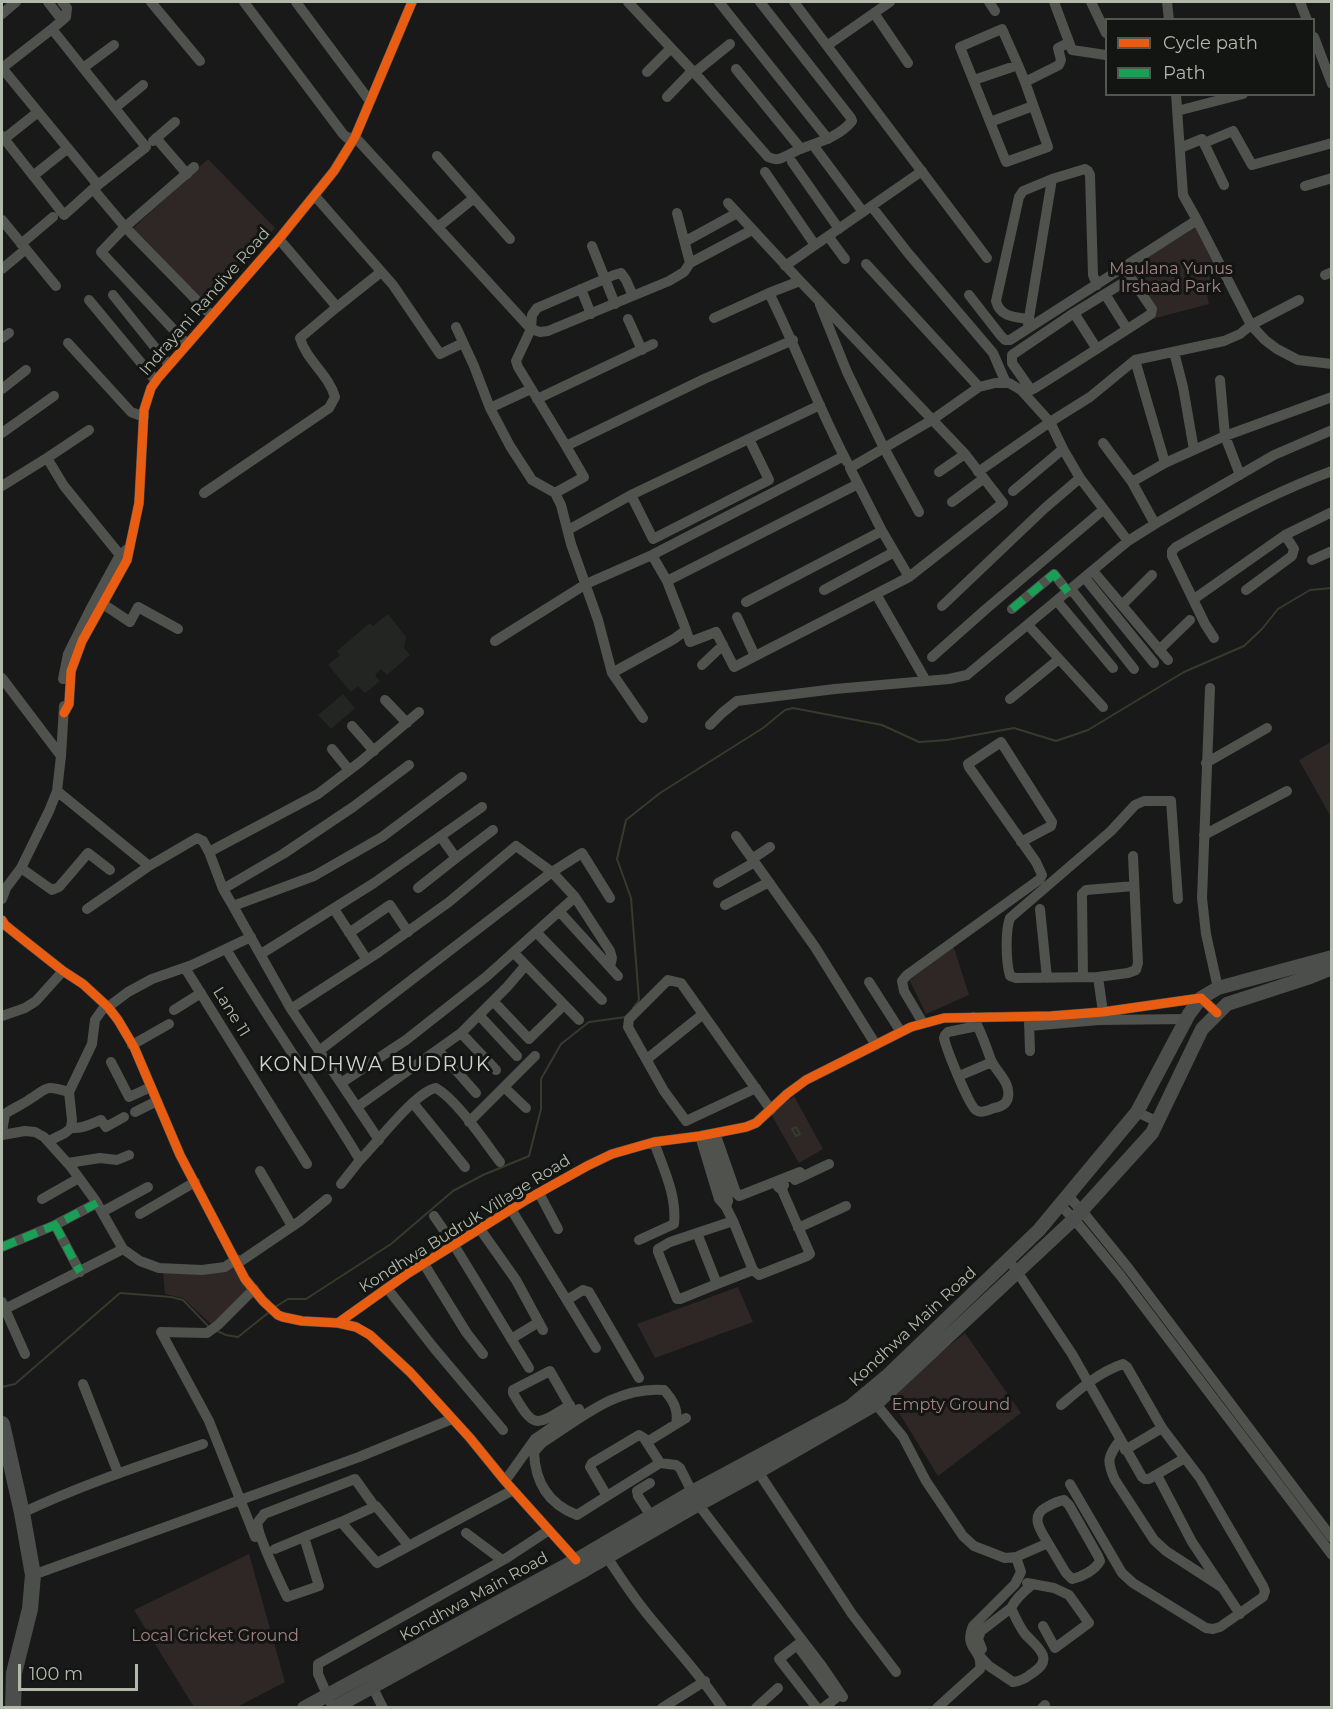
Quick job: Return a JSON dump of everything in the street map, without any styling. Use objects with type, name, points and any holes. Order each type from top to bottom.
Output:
[{"type":"highway","points":[[2,1424],[33,1575],[30,1609],[9,1696]]},
{"type":"main road","name":"Kondhwa Main Road","points":[[754,1466],[850,1407],[927,1340],[1023,1246],[1137,1112],[1186,1019],[1201,998],[1218,988],[1332,957]]},
{"type":"main road","name":"Kondhwa Main Road","points":[[304,1707],[331,1703],[372,1686],[695,1498],[876,1404],[1078,1215],[1152,1133],[1202,1029],[1227,1004],[1332,968]]},
{"type":"main road","name":"Kondhwa Main Road","points":[[331,1703],[576,1560],[603,1552],[651,1516],[695,1498]]},
{"type":"street","points":[[2,14],[16,2]]},
{"type":"street","points":[[48,2],[58,15],[66,17]]},
{"type":"street","points":[[62,2],[67,8],[66,17],[2,69],[68,148],[125,227],[212,315]]},
{"type":"street","points":[[151,2],[200,61]]},
{"type":"street","points":[[244,2],[343,134],[347,138],[355,137],[531,329],[540,332],[548,331],[633,296],[684,272],[690,263],[752,230]]},
{"type":"street","points":[[296,2],[369,100]]},
{"type":"street","name":"Indrayani Randive Road","points":[[64,713],[69,704],[71,671],[82,641],[103,604],[130,547],[139,503],[146,399],[156,381],[169,365],[279,239],[334,171],[355,137],[412,2]]},
{"type":"street","points":[[628,2],[768,157],[780,159],[828,139],[851,124],[851,118],[760,2]]},
{"type":"street","points":[[719,2],[828,139]]},
{"type":"street","points":[[794,2],[987,258]]},
{"type":"street","points":[[828,45],[890,2]]},
{"type":"street","points":[[1054,2],[1071,50],[1105,55]]},
{"type":"street","points":[[1091,2],[1105,29]]},
{"type":"street","points":[[1167,2],[1169,18]]},
{"type":"street","points":[[1300,2],[1306,18]]},
{"type":"street","points":[[874,13],[908,63]]},
{"type":"street","points":[[52,29],[146,147]]},
{"type":"street","points":[[1002,29],[1025,82],[1048,147],[1006,162],[960,47],[1002,29]]},
{"type":"street","points":[[1025,82],[1059,65],[1061,60],[1058,48],[1068,42]]},
{"type":"street","points":[[667,97],[693,72],[730,44]]},
{"type":"street","points":[[1315,44],[1318,63],[1332,84]]},
{"type":"street","points":[[83,68],[114,45]]},
{"type":"street","points":[[647,72],[671,48]]},
{"type":"street","points":[[974,80],[1018,65]]},
{"type":"street","points":[[736,69],[801,149]]},
{"type":"street","points":[[115,108],[143,85]]},
{"type":"street","points":[[1176,96],[1183,195],[1251,325],[1277,349],[1298,360],[1332,364]]},
{"type":"street","points":[[1177,111],[1235,96]]},
{"type":"street","points":[[990,122],[1033,106]]},
{"type":"street","points":[[38,112],[2,137],[64,215],[175,122]]},
{"type":"street","points":[[1204,143],[1230,127],[1252,165],[1332,142]]},
{"type":"street","points":[[156,138],[190,171],[125,227],[101,252],[187,344]]},
{"type":"street","points":[[1180,148],[1202,139],[1224,185]]},
{"type":"street","points":[[33,176],[68,148]]},
{"type":"street","points":[[816,149],[993,353],[1006,383]]},
{"type":"street","points":[[436,156],[510,239]]},
{"type":"street","points":[[792,162],[839,229]]},
{"type":"street","points":[[1028,324],[1008,316],[998,308],[996,301],[1020,193],[1052,179],[1085,169],[1090,175],[1093,275],[1096,285]]},
{"type":"street","points":[[785,266],[922,171]]},
{"type":"street","points":[[765,172],[814,246]]},
{"type":"street","points":[[1305,186],[1332,177]]},
{"type":"street","points":[[1028,324],[1052,179]]},
{"type":"street","points":[[315,196],[393,285],[440,354],[463,343]]},
{"type":"street","points":[[438,227],[474,198]]},
{"type":"street","points":[[652,555],[667,581],[690,642],[716,632],[734,667],[909,577],[1003,503],[964,454],[728,203]]},
{"type":"street","points":[[677,213],[690,263]]},
{"type":"street","points":[[686,241],[737,213]]},
{"type":"street","points":[[2,269],[53,218]]},
{"type":"street","points":[[2,220],[56,286]]},
{"type":"street","points":[[969,295],[1005,340],[1010,340],[1028,324],[1124,268],[1197,220]]},
{"type":"street","points":[[828,236],[844,259]]},
{"type":"street","points":[[279,239],[337,307]]},
{"type":"street","points":[[592,246],[615,304]]},
{"type":"street","points":[[866,264],[980,387]]},
{"type":"street","points":[[1124,268],[1131,278],[1152,312],[1031,390],[1012,363],[1012,355],[1131,278]]},
{"type":"street","points":[[204,493],[329,408],[335,397],[332,388],[303,347],[300,338],[381,272]]},
{"type":"street","points":[[555,493],[584,477],[516,361],[531,329],[532,315],[537,308],[621,273],[633,296]]},
{"type":"street","points":[[714,318],[800,281]]},
{"type":"street","points":[[580,289],[591,314]]},
{"type":"street","points":[[770,293],[844,456],[882,531],[909,577]]},
{"type":"street","points":[[1105,294],[1127,329]]},
{"type":"street","points":[[113,295],[169,365]]},
{"type":"street","points":[[817,299],[884,448],[919,512]]},
{"type":"street","points":[[89,300],[156,381]]},
{"type":"street","points":[[952,502],[980,475],[1050,422],[1111,382],[1135,360],[1224,341],[1299,300]]},
{"type":"street","points":[[1074,313],[1097,349]]},
{"type":"street","points":[[628,319],[642,350]]},
{"type":"street","points":[[456,327],[490,408],[510,446],[532,480],[555,493],[598,620],[612,673],[644,718]]},
{"type":"street","points":[[566,446],[704,379],[793,340]]},
{"type":"street","points":[[68,343],[131,412],[144,417]]},
{"type":"street","points":[[490,408],[534,394],[654,344]]},
{"type":"street","points":[[1174,352],[1183,387],[1194,450]]},
{"type":"street","points":[[1135,360],[1165,463]]},
{"type":"street","points":[[2,389],[27,370]]},
{"type":"street","points":[[1220,380],[1225,436],[1240,475]]},
{"type":"street","points":[[850,468],[932,420],[980,387],[994,382],[1006,383],[1021,390],[1050,422],[1080,478],[1128,541]]},
{"type":"street","points":[[2,433],[54,396]]},
{"type":"street","points":[[1132,482],[1165,463],[1225,436],[1332,397]]},
{"type":"street","points":[[568,530],[631,495],[820,405]]},
{"type":"street","points":[[2,486],[89,430]]},
{"type":"street","points":[[710,725],[737,701],[958,678],[968,675],[1128,541],[1274,455],[1332,430]]},
{"type":"street","points":[[631,495],[653,539],[770,480],[748,439]]},
{"type":"street","points":[[1103,443],[1132,482],[1155,524]]},
{"type":"street","points":[[1013,491],[1063,449]]},
{"type":"street","points":[[939,472],[964,454]]},
{"type":"street","points":[[495,641],[586,584],[652,555],[844,456]]},
{"type":"street","points":[[46,458],[64,486],[124,558]]},
{"type":"street","points":[[1214,638],[1205,624],[1173,556],[1173,551],[1176,547],[1228,517],[1267,497],[1332,471]]},
{"type":"street","points":[[942,606],[1045,508],[1080,478]]},
{"type":"street","points":[[667,581],[858,484]]},
{"type":"street","points":[[932,657],[1103,510]]},
{"type":"street","points":[[1194,599],[1285,535],[1332,512]]},
{"type":"street","points":[[746,602],[882,531]]},
{"type":"street","points":[[1246,590],[1292,556],[1294,549],[1285,535]]},
{"type":"street","points":[[1312,560],[1332,551]]},
{"type":"street","points":[[824,590],[894,552]]},
{"type":"street","name":"Indrayani Randive Road","points":[[3,891],[21,868],[57,791],[64,713],[64,676],[68,654],[103,585],[124,558]]},
{"type":"street","points":[[1012,609],[1054,574],[1134,669]]},
{"type":"street","points":[[1089,574],[1122,605],[1168,660]]},
{"type":"street","points":[[1089,574],[1154,663]]},
{"type":"street","points":[[1122,605],[1152,575]]},
{"type":"street","points":[[876,594],[926,681]]},
{"type":"street","points":[[1057,601],[1113,668]]},
{"type":"street","points":[[103,604],[130,622],[138,607],[178,629]]},
{"type":"street","points":[[737,618],[755,656]]},
{"type":"street","points":[[1159,650],[1190,620]]},
{"type":"street","points":[[1028,625],[1103,707]]},
{"type":"street","points":[[612,673],[686,630]]},
{"type":"street","points":[[702,665],[723,645]]},
{"type":"street","points":[[1010,699],[1059,659]]},
{"type":"street","points":[[2,678],[61,756]]},
{"type":"street","points":[[1210,688],[1202,898],[1206,934],[1218,988]]},
{"type":"street","points":[[385,700],[407,723]]},
{"type":"street","points":[[209,852],[318,794],[374,751],[419,712]]},
{"type":"street","points":[[352,726],[374,751]]},
{"type":"street","points":[[1206,763],[1267,728]]},
{"type":"street","points":[[923,1023],[904,991],[902,981],[907,975],[1040,879],[1042,875],[1041,870],[968,764],[1001,742],[1052,822],[1051,825],[1022,842]]},
{"type":"street","points":[[332,749],[349,770]]},
{"type":"street","points":[[223,889],[283,854],[353,807],[409,765]]},
{"type":"street","points":[[233,906],[314,876],[382,837],[462,777]]},
{"type":"street","points":[[57,791],[149,866]]},
{"type":"street","points":[[1204,835],[1287,791]]},
{"type":"street","points":[[1133,856],[1138,963],[1136,970],[1098,977],[1016,978],[1010,976],[1007,926],[1010,918],[1111,831],[1136,805],[1144,801],[1171,801],[1178,899]]},
{"type":"street","points":[[261,954],[374,883],[482,807]]},
{"type":"street","points":[[418,888],[493,830]]},
{"type":"street","points":[[736,836],[815,947],[876,1045]]},
{"type":"street","points":[[441,837],[456,858]]},
{"type":"street","points":[[87,909],[194,838],[201,839],[209,852],[223,889],[291,1009],[379,1140]]},
{"type":"street","points":[[291,1009],[408,932],[449,902],[516,846],[552,872],[575,897],[610,951],[612,958],[610,967]]},
{"type":"street","points":[[718,883],[754,861],[770,847]]},
{"type":"street","points":[[21,868],[52,890],[59,887],[87,853],[110,870]]},
{"type":"street","points":[[318,1051],[552,872],[582,853],[610,898]]},
{"type":"street","points":[[724,905],[769,882]]},
{"type":"street","points":[[1083,977],[1082,894],[1086,890],[1134,886]]},
{"type":"street","points":[[341,1083],[406,1040],[486,977],[575,897]]},
{"type":"street","points":[[349,933],[390,905],[408,932]]},
{"type":"street","points":[[334,909],[367,960]]},
{"type":"street","points":[[1040,909],[1047,978]]},
{"type":"street","points":[[559,911],[618,976]]},
{"type":"street","points":[[2,920],[5,925],[83,984],[108,1007],[132,1045],[172,1140],[245,1279],[263,1301],[278,1315],[302,1321],[338,1323],[356,1327],[370,1335],[410,1372],[576,1560]]},
{"type":"street","points":[[536,932],[602,1000]]},
{"type":"street","points":[[71,1128],[69,1092],[92,1044],[95,1020],[102,1010],[152,979],[185,968],[251,937]]},
{"type":"street","points":[[226,949],[360,1161]]},
{"type":"street","points":[[514,954],[579,1020]]},
{"type":"street","points":[[357,1107],[461,1033],[525,966]]},
{"type":"street","name":"Lane 11","points":[[185,968],[307,1164]]},
{"type":"street","points":[[2,1016],[25,1008],[36,1001],[63,971]]},
{"type":"street","points":[[1098,977],[1103,1012]]},
{"type":"street","points":[[756,1088],[686,1120],[664,1091],[628,1027],[629,1019],[668,980],[681,983],[756,1088],[771,1110]]},
{"type":"street","points":[[869,982],[901,1032]]},
{"type":"street","points":[[174,1010],[201,993]]},
{"type":"street","points":[[1201,998],[1218,1013]]},
{"type":"street","name":"Kondhwa Budruk Village Road","points":[[338,1323],[387,1288],[511,1209],[612,1154],[654,1142],[708,1135],[756,1123],[806,1080],[923,1023],[944,1018],[975,1022],[1029,1021],[1201,998]]},
{"type":"street","points":[[493,1001],[529,1039],[564,1005]]},
{"type":"street","points":[[647,1059],[703,1014]]},
{"type":"street","points":[[479,1016],[517,1056]]},
{"type":"street","points":[[1030,1051],[1029,1021],[1186,1019]]},
{"type":"street","points":[[975,1022],[985,1040],[992,1062],[1005,1080],[1008,1097],[1000,1107],[981,1112],[976,1110],[969,1100],[945,1042],[945,1035],[975,1022]]},
{"type":"street","points":[[132,1045],[169,1024]]},
{"type":"street","points":[[461,1033],[496,1070]]},
{"type":"street","points":[[438,1050],[476,1093]]},
{"type":"street","points":[[469,1122],[535,1056]]},
{"type":"street","points":[[111,1062],[129,1097],[151,1087]]},
{"type":"street","points":[[959,1076],[992,1062]]},
{"type":"street","points":[[504,1087],[526,1108]]},
{"type":"street","points":[[69,1092],[44,1088],[5,1114],[2,1133],[35,1132],[49,1141],[100,1208],[123,1249],[140,1261],[159,1268],[202,1270],[225,1267],[292,1226],[327,1198]]},
{"type":"street","points":[[341,1184],[413,1103],[429,1089],[436,1088],[443,1092],[500,1161]]},
{"type":"street","points":[[135,1112],[157,1101]]},
{"type":"street","points":[[413,1103],[465,1167]]},
{"type":"street","points":[[1137,1112],[1158,1122]]},
{"type":"street","points":[[49,1141],[71,1128],[78,1128],[101,1120],[106,1127],[124,1117]]},
{"type":"street","points":[[708,1135],[739,1196],[780,1185],[800,1172]]},
{"type":"street","points":[[708,1135],[719,1199],[733,1221],[753,1270],[759,1275],[810,1254],[780,1185]]},
{"type":"street","points":[[639,1240],[674,1224],[672,1194],[654,1142]]},
{"type":"street","points":[[68,1163],[100,1158],[117,1160],[129,1155]]},
{"type":"street","points":[[726,1207],[829,1164]]},
{"type":"street","points":[[260,1171],[292,1226]]},
{"type":"street","points":[[42,1199],[79,1178]]},
{"type":"street","points":[[140,1214],[195,1182]]},
{"type":"street","points":[[2,1247],[148,1187]]},
{"type":"street","points":[[539,1193],[558,1229]]},
{"type":"street","points":[[1064,1200],[1182,1339],[1332,1538]]},
{"type":"street","points":[[798,1228],[846,1206]]},
{"type":"street","points":[[511,1209],[596,1348]]},
{"type":"street","points":[[1078,1215],[1332,1555]]},
{"type":"street","points":[[434,1216],[529,1368]]},
{"type":"street","points":[[733,1221],[670,1242],[658,1249],[666,1274],[677,1299],[680,1299],[753,1270]]},
{"type":"street","points":[[55,1225],[80,1272]]},
{"type":"street","points":[[480,1229],[516,1280],[541,1326],[511,1339]]},
{"type":"street","points":[[697,1233],[717,1284]]},
{"type":"street","points":[[1023,1246],[1033,1258]]},
{"type":"street","points":[[25,1354],[3,1306],[80,1272],[123,1249]]},
{"type":"street","points":[[1008,1260],[1072,1354],[1142,1477],[1149,1479],[1185,1458]]},
{"type":"street","points":[[424,1264],[466,1332],[483,1354]]},
{"type":"street","points":[[387,1288],[434,1348],[504,1430]]},
{"type":"street","points":[[254,1290],[207,1333],[161,1332],[209,1421],[256,1539]]},
{"type":"street","points":[[567,1300],[583,1290],[589,1292],[639,1378]]},
{"type":"street","points":[[1061,1405],[1088,1382],[1123,1364],[1131,1372],[1162,1428],[1200,1478],[1263,1586],[1265,1591],[1263,1597],[1220,1627],[1206,1628],[1133,1583],[1122,1573],[1070,1484]]},
{"type":"street","points":[[550,1371],[574,1409],[542,1421],[531,1419],[526,1416],[513,1390],[550,1371]]},
{"type":"street","points":[[83,1384],[118,1473]]},
{"type":"street","points":[[647,1442],[681,1421],[675,1406],[664,1390],[635,1391],[604,1403],[542,1443],[534,1452],[534,1467],[538,1480],[554,1502],[577,1515],[660,1463],[680,1468],[695,1498],[818,1668],[836,1698],[823,1707]]},
{"type":"street","points":[[867,1393],[903,1437],[926,1481],[963,1536],[974,1546],[1005,1558],[1016,1557],[1048,1543]]},
{"type":"street","points":[[505,1481],[535,1439],[574,1409]]},
{"type":"street","points":[[33,1575],[359,1457],[452,1419]]},
{"type":"street","points":[[1162,1428],[1123,1445],[1109,1457],[1108,1464],[1114,1480],[1154,1540],[1166,1551],[1223,1588]]},
{"type":"street","points":[[607,1496],[591,1469],[592,1463],[639,1435],[644,1438],[660,1463]]},
{"type":"street","points":[[22,1513],[118,1473],[203,1444]]},
{"type":"street","points":[[754,1466],[852,1614],[896,1672]]},
{"type":"street","points":[[1157,1475],[1192,1542],[1240,1614]]},
{"type":"street","points":[[304,1537],[319,1586],[287,1597],[258,1527],[258,1521],[264,1514],[355,1479],[375,1507],[409,1546]]},
{"type":"street","points":[[650,1484],[637,1491],[651,1516]]},
{"type":"street","points":[[341,1522],[377,1563],[513,1490]]},
{"type":"street","points":[[1064,1500],[1075,1515],[1100,1561],[1096,1567],[1072,1579],[1048,1543],[1037,1522],[1037,1515],[1056,1501],[1064,1500]]},
{"type":"street","points":[[275,1549],[375,1507]]},
{"type":"street","points":[[331,1703],[318,1674],[318,1664],[502,1560],[549,1530]]},
{"type":"street","points":[[466,1533],[502,1560]]},
{"type":"street","points":[[603,1552],[631,1594],[705,1681],[722,1707]]},
{"type":"street","points":[[1011,1608],[1025,1633],[1038,1646],[1044,1661],[1042,1667],[1021,1681],[1013,1682],[989,1666],[978,1655],[970,1644],[970,1634],[974,1626],[1018,1580],[1022,1572],[1016,1557]]},
{"type":"street","points":[[1018,1580],[1054,1588],[1069,1595],[1089,1623],[1055,1648],[1043,1626]]},
{"type":"street","points":[[978,1655],[982,1649],[978,1639],[979,1634],[1011,1608],[1025,1590],[1033,1584]]},
{"type":"street","points":[[817,1707],[779,1659],[797,1646],[843,1697]]},
{"type":"street","points":[[937,1707],[980,1669],[981,1662],[978,1655]]},
{"type":"street","points":[[662,1707],[705,1681]]},
{"type":"street","points":[[372,1686],[383,1707]]},
{"type":"street","points":[[756,1707],[778,1688]]},
{"type":"shaded area","points":[[388,614],[406,637],[404,648],[410,655],[387,675],[381,669],[375,675],[380,681],[365,693],[358,686],[351,692],[328,665],[340,655],[337,651],[370,623],[373,626]]},
{"type":"shaded area","points":[[343,694],[355,708],[331,729],[318,715]]},
{"type":"green space","points":[[208,159],[275,228],[199,311],[129,232]]},
{"type":"green space","name":"Maulana Yunus Irshaad Park","points":[[1197,220],[1224,273],[1205,285],[1209,304],[1152,319],[1124,268]]},
{"type":"green space","points":[[1331,742],[1331,817],[1299,760]]},
{"type":"green space","points":[[953,945],[969,995],[926,1014],[908,977]]},
{"type":"green space","points":[[794,1096],[823,1149],[799,1163],[771,1114]]},
{"type":"green space","points":[[235,1262],[254,1294],[212,1325],[183,1298],[165,1294],[163,1271]]},
{"type":"green space","points":[[738,1287],[753,1322],[655,1358],[637,1324]]},
{"type":"green space","name":"Empty Ground","points":[[965,1333],[1021,1413],[938,1476],[888,1395]]},
{"type":"green space","name":"Local Cricket Ground","points":[[249,1554],[285,1682],[237,1707],[194,1707],[134,1610]]},
{"type":"waterway","points":[[633,1008],[639,1000],[631,898],[617,859],[626,820],[660,793],[763,728],[785,710],[793,708],[882,725],[919,742],[947,740],[1014,728],[1056,741],[1088,730],[1184,672],[1244,646],[1278,609],[1310,590],[1332,588]]},
{"type":"waterway","points":[[275,1307],[288,1299],[306,1299],[391,1244],[453,1191],[483,1175],[529,1156],[541,1109],[541,1079],[561,1044],[589,1022],[626,1017]]},
{"type":"waterway","points":[[796,1127],[800,1134],[796,1136],[792,1129],[796,1127]]},
{"type":"waterway","points":[[2,1387],[15,1384],[120,1293],[183,1300],[210,1328]]},
{"type":"waterway","points":[[215,1330],[238,1337],[268,1313]]},
{"type":"marked path","points":[[1012,609],[1054,574],[1068,592]]},
{"type":"marked path","points":[[2,1247],[55,1225],[97,1203]]},
{"type":"marked path","points":[[55,1225],[80,1272]]},
{"type":"cycle path","points":[[64,713],[69,704],[71,671],[82,641],[127,560],[139,503],[144,410],[151,388],[334,171],[355,137],[412,2]]},
{"type":"cycle path","points":[[2,920],[5,925],[63,971],[83,984],[108,1007],[118,1020],[134,1047],[180,1155],[245,1279],[263,1301],[283,1317],[302,1321],[338,1323],[356,1327],[370,1335],[410,1372],[576,1560]]},
{"type":"cycle path","points":[[338,1323],[407,1274],[526,1200],[587,1166],[612,1154],[654,1142],[700,1136],[756,1123],[806,1080],[911,1027],[944,1018],[1051,1016],[1103,1012],[1201,998],[1217,1013]]},
{"type":"district","name":"KONDHWA BUDRUK","points":[[375,1065]]}]
